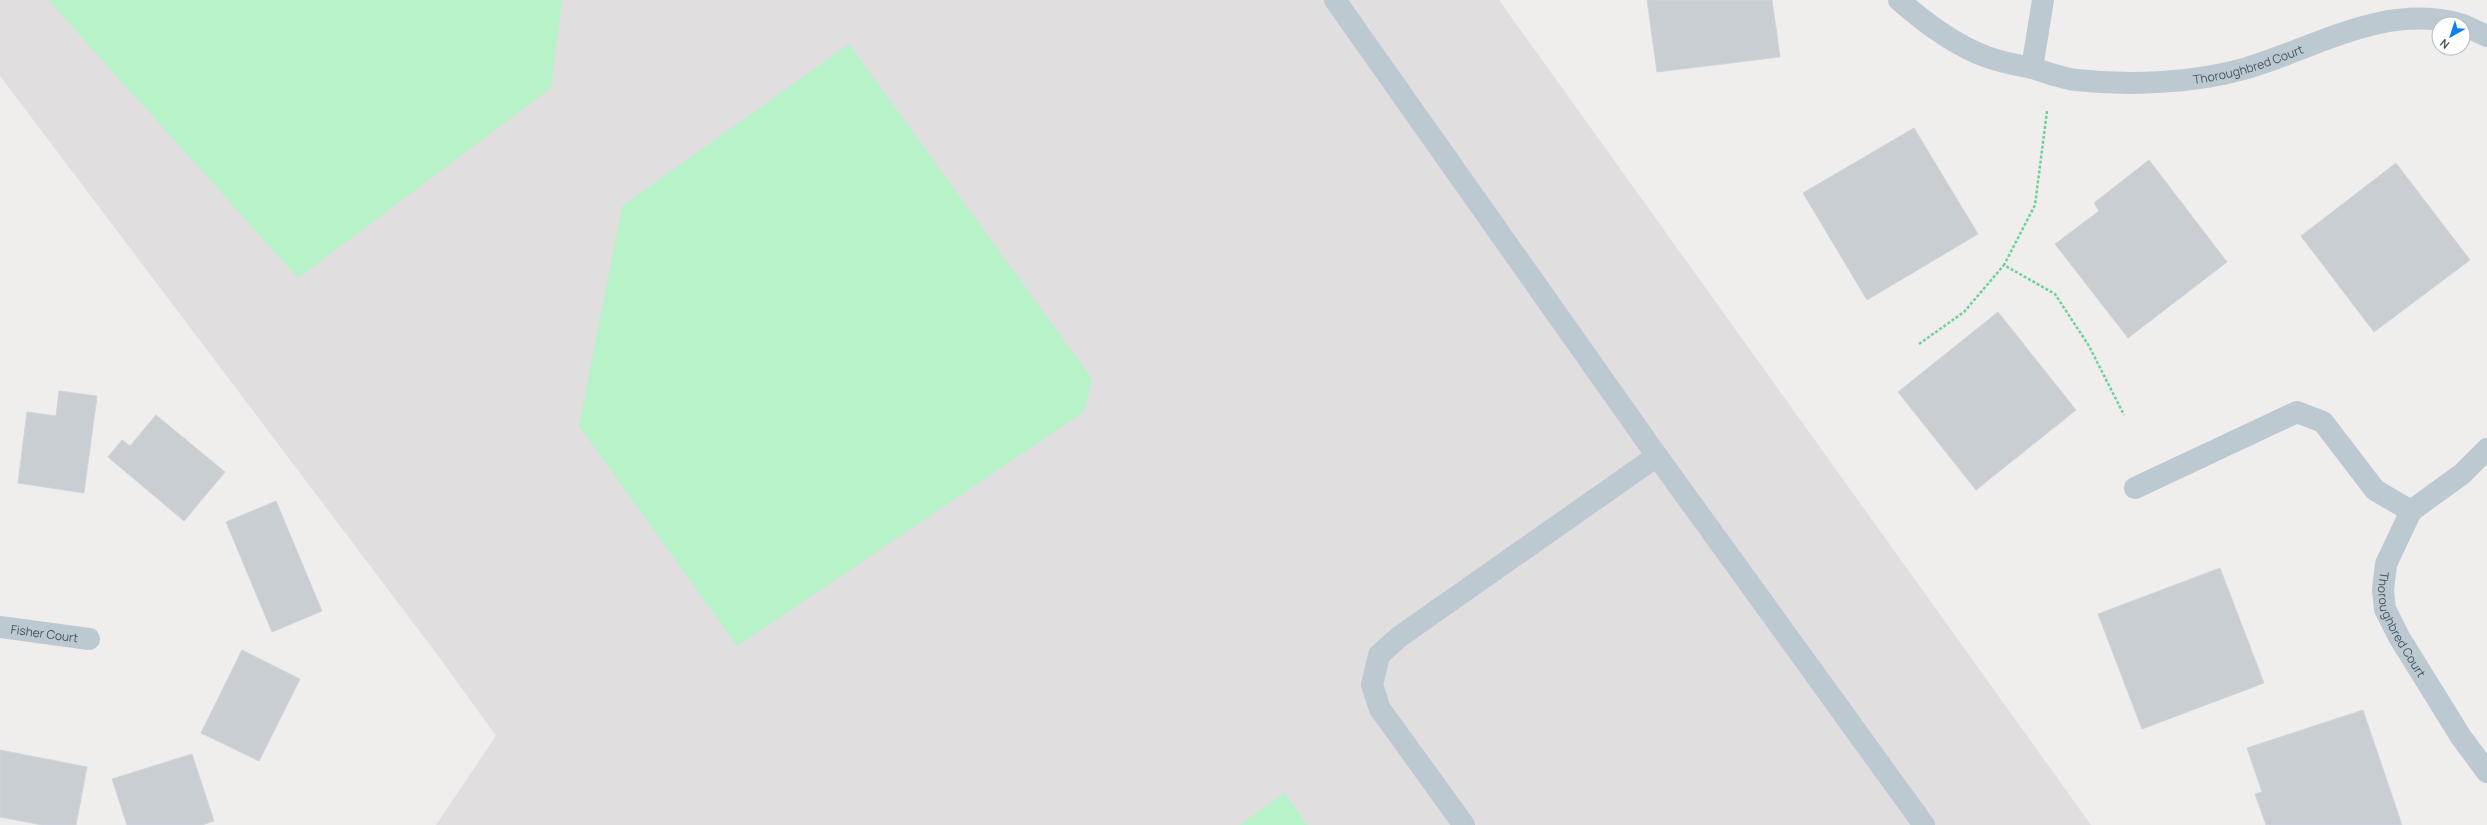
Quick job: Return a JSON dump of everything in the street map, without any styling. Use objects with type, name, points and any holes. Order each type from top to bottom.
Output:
[{"type":"street","points":[[1335,0],[1658,456],[1924,825]]},
{"type":"street","name":"Thoroughbred Court","points":[[1899,0],[1925,23],[1949,38],[1987,57],[2075,80],[2164,82],[2189,79],[2248,68],[2362,26],[2419,17],[2431,18]]},
{"type":"street","points":[[2032,68],[2043,0]]},
{"type":"street","points":[[2471,29],[2487,36]]},
{"type":"street","points":[[2135,488],[2298,412],[2323,422],[2376,490],[2411,511]]},
{"type":"street","name":"Thoroughbred Court","points":[[2487,449],[2462,474],[2411,511],[2386,564],[2383,590],[2385,609],[2427,683],[2487,772]]},
{"type":"street","points":[[1464,825],[1380,709],[1372,686],[1379,655],[1399,637],[1658,456]]},
{"type":"street","name":"Fisher Court","points":[[0,627],[89,639]]},
{"type":"path","points":[[1919,344],[1964,312],[2004,265],[2035,205],[2047,111]]},
{"type":"path","points":[[2004,265],[2055,294],[2089,346],[2124,415]]},
{"type":"shaded area","points":[[0,0],[1499,0],[2091,825],[436,825],[496,736],[442,661],[0,76]]},
{"type":"green space","points":[[48,0],[562,0],[551,88],[298,278]]},
{"type":"green space","points":[[849,44],[1092,379],[1084,412],[737,646],[579,426],[622,206]]},
{"type":"green space","points":[[1285,793],[1307,825],[1239,825]]},
{"type":"building","points":[[1647,0],[1772,0],[1780,57],[1657,72]]},
{"type":"building","points":[[1914,128],[1978,234],[1867,300],[1803,193]]},
{"type":"building","points":[[2149,160],[2227,262],[2128,338],[2055,244],[2099,211],[2094,203]]},
{"type":"building","points":[[2396,163],[2470,260],[2374,332],[2301,236]]},
{"type":"building","points":[[1998,312],[2076,410],[1976,490],[1898,392]]},
{"type":"building","points":[[59,391],[97,396],[84,493],[18,483],[27,412],[56,416]]},
{"type":"building","points":[[156,415],[225,472],[184,521],[108,457],[122,440],[130,446]]},
{"type":"building","points":[[276,501],[322,611],[272,632],[226,522]]},
{"type":"building","points":[[2220,568],[2264,683],[2142,729],[2098,614]]},
{"type":"building","points":[[242,650],[300,679],[259,761],[201,733]]},
{"type":"building","points":[[2363,710],[2402,825],[2266,825],[2255,794],[2262,792],[2247,748]]},
{"type":"building","points":[[0,750],[87,767],[76,825],[42,825],[0,817]]},
{"type":"building","points":[[192,754],[214,821],[202,825],[127,825],[112,779]]}]
